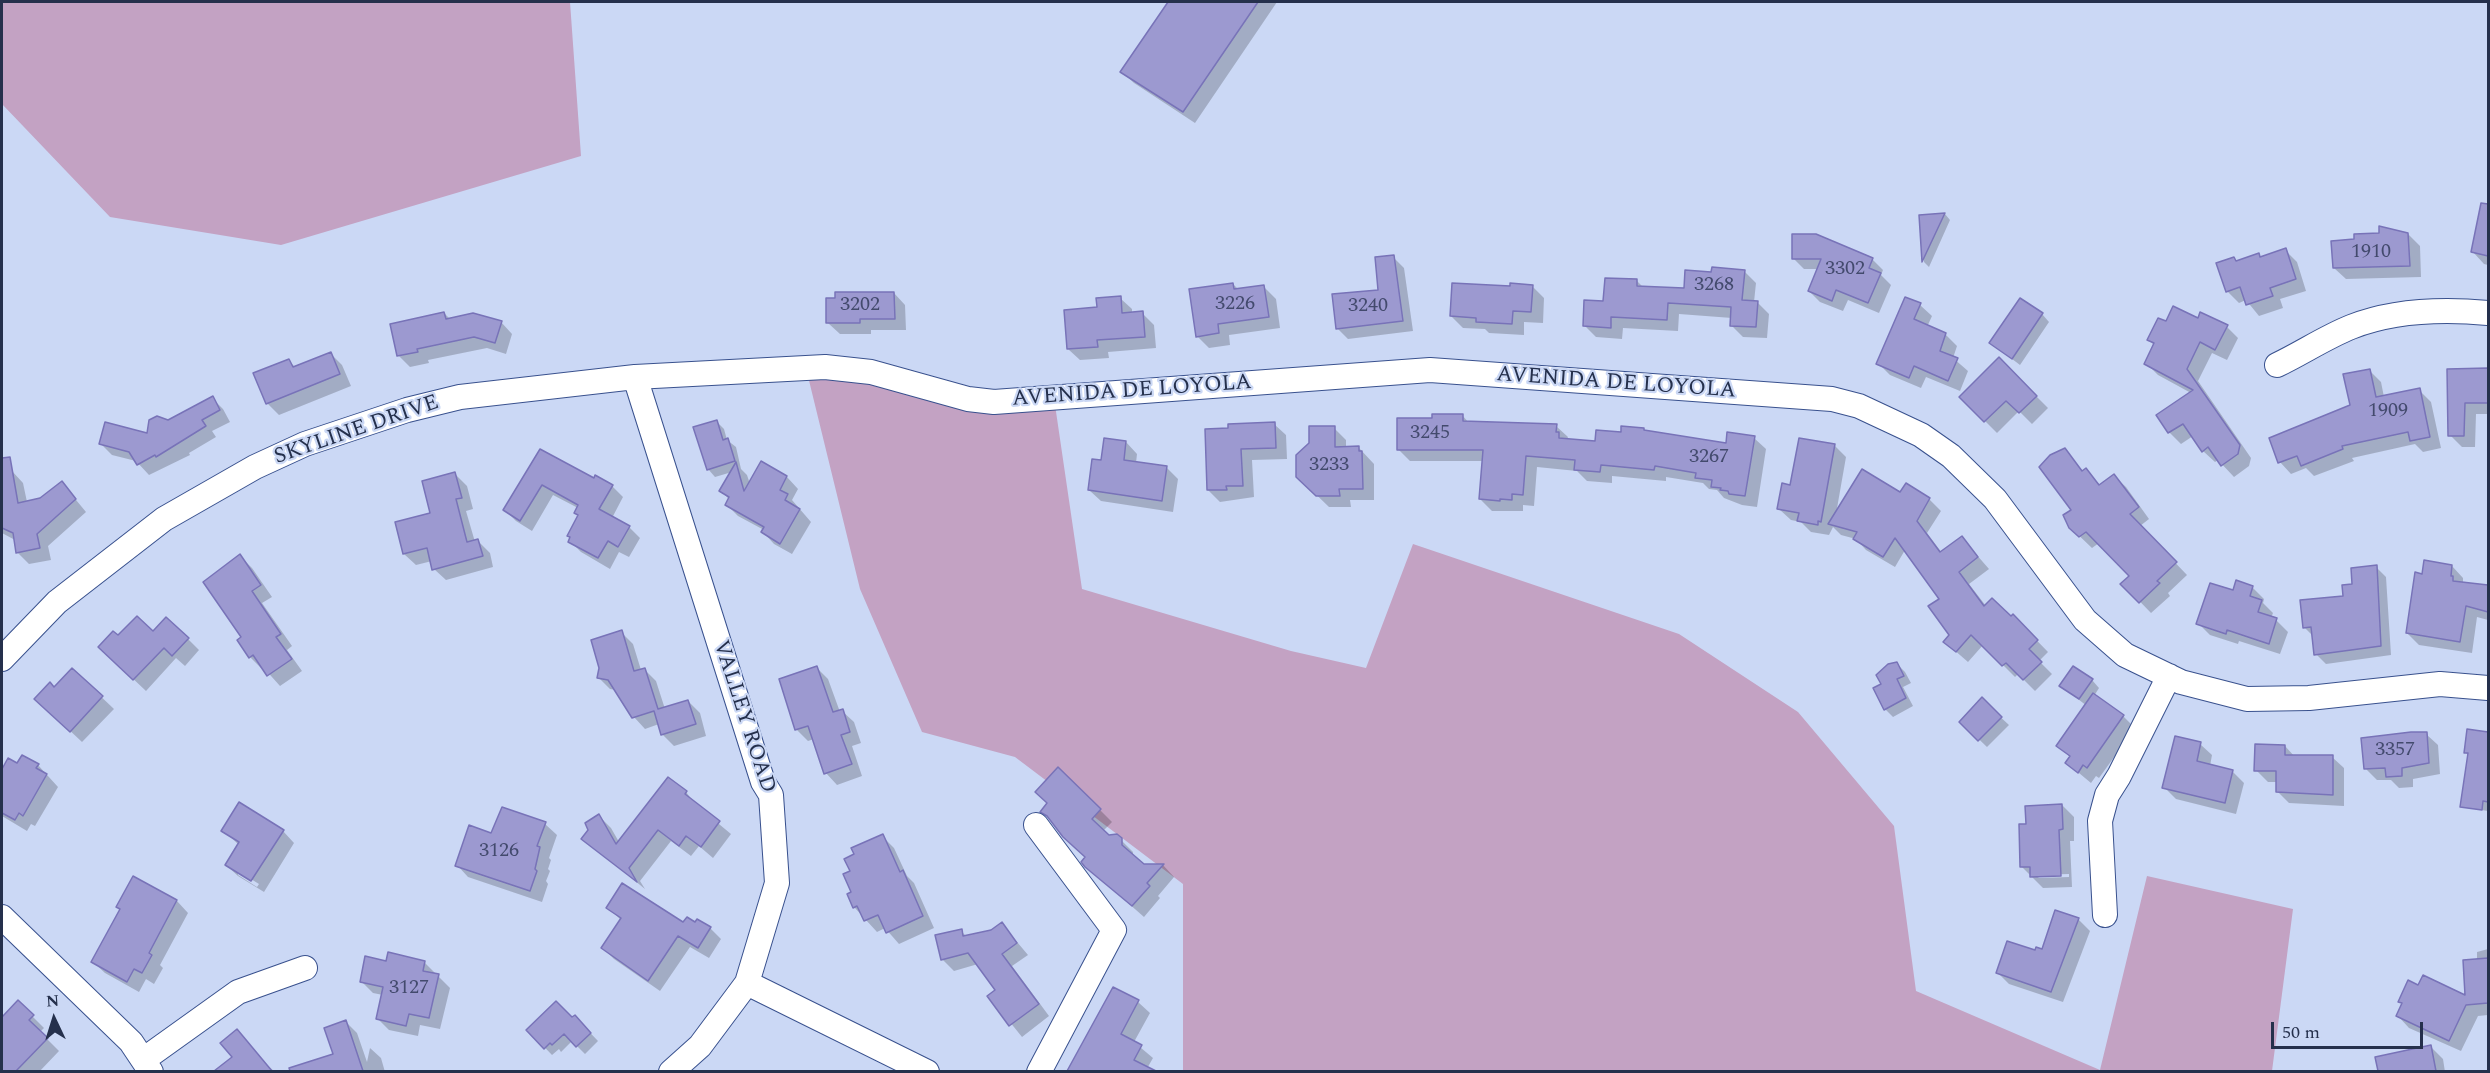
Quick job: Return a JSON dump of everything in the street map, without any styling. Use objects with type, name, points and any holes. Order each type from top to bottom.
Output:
[{"type":"street","points":[[2277,365],[2352,327],[2398,315],[2452,309],[2488,313]]},
{"type":"street","name":"AVENIDA DE LOYOLA","points":[[635,377],[825,367],[871,372],[968,399],[994,402],[1430,370],[1832,399],[1859,406],[1921,435],[1951,456],[1995,499],[2085,620],[2125,655],[2181,682],[2247,699],[2309,698],[2440,684],[2488,688]]},
{"type":"street","name":"SKYLINE DRIVE","points":[[2,659],[57,602],[164,519],[255,467],[305,444],[407,410],[460,397],[635,377]]},
{"type":"street","name":"VALLEY ROAD","points":[[635,377],[763,782],[771,795],[777,883],[747,983],[700,1046],[671,1071]]},
{"type":"street","points":[[2104,915],[2100,821],[2107,795],[2119,776],[2169,676]]},
{"type":"street","points":[[1036,825],[1114,930],[1039,1071]]},
{"type":"street","points":[[2,917],[131,1042],[147,1065],[238,992],[305,968]]},
{"type":"street","points":[[747,983],[927,1071]]},
{"type":"shaded area","points":[[2,2],[570,2],[581,156],[281,245],[110,217],[2,104]]},
{"type":"shaded area","points":[[803,356],[968,399],[1054,398],[1082,589],[1291,651],[1366,668],[1413,544],[1679,634],[1798,712],[1894,826],[1916,991],[2100,1070],[2147,876],[2293,909],[2272,1071],[1183,1071],[1183,884],[1015,757],[922,732],[860,589]]},
{"type":"building","points":[[1168,2],[1258,2],[1183,112],[1120,72]]},
{"type":"building","points":[[2481,203],[2488,204],[2488,256],[2471,252]]},
{"type":"building","points":[[1945,213],[1922,262],[1919,215]]},
{"type":"building","points":[[2379,226],[2408,233],[2410,266],[2333,268],[2331,241],[2354,239],[2354,234],[2379,233]]},
{"type":"building","points":[[1792,234],[1816,234],[1873,258],[1869,268],[1881,273],[1868,303],[1836,290],[1832,301],[1808,291],[1821,259],[1792,259]]},
{"type":"building","points":[[2286,248],[2296,279],[2270,288],[2273,296],[2246,305],[2240,287],[2226,292],[2216,263],[2234,257],[2236,261],[2259,253],[2260,257]]},
{"type":"building","points":[[1394,255],[1403,321],[1336,329],[1332,294],[1378,290],[1375,257]]},
{"type":"building","points":[[1712,267],[1745,270],[1742,300],[1758,301],[1756,327],[1730,326],[1731,307],[1668,303],[1667,320],[1611,317],[1611,328],[1583,326],[1584,300],[1603,301],[1605,278],[1637,279],[1637,286],[1684,288],[1685,270],[1711,272]]},
{"type":"building","points":[[1233,283],[1234,289],[1264,285],[1269,317],[1218,324],[1219,333],[1196,337],[1189,289]]},
{"type":"building","points":[[1452,283],[1533,285],[1531,312],[1513,311],[1512,324],[1476,322],[1476,318],[1450,316]]},
{"type":"building","points":[[835,292],[894,292],[895,319],[860,319],[860,323],[826,323],[826,298],[835,298]]},
{"type":"building","points":[[1121,296],[1122,313],[1143,311],[1145,337],[1097,340],[1098,347],[1067,349],[1064,310],[1097,307],[1096,298]]},
{"type":"building","points":[[1905,297],[1921,303],[1914,319],[1946,333],[1940,351],[1958,358],[1948,381],[1914,366],[1909,378],[1876,364]]},
{"type":"building","points":[[2020,298],[2043,313],[2012,359],[1989,343]]},
{"type":"building","points":[[2173,306],[2198,318],[2200,312],[2228,325],[2215,350],[2200,342],[2187,369],[2240,445],[2238,454],[2221,466],[2208,447],[2202,452],[2183,424],[2168,433],[2156,415],[2193,390],[2144,364],[2154,343],[2147,340],[2158,318],[2166,321]]},
{"type":"building","points":[[444,312],[446,319],[473,313],[502,321],[495,343],[474,337],[417,349],[418,352],[397,356],[390,324]]},
{"type":"building","points":[[331,352],[340,374],[266,404],[253,373],[289,359],[293,367]]},
{"type":"building","points":[[1999,357],[2037,396],[2019,413],[2006,401],[1984,422],[1959,397]]},
{"type":"building","points":[[2488,368],[2488,403],[2465,403],[2464,436],[2448,436],[2447,369]]},
{"type":"building","points":[[2370,369],[2376,397],[2420,388],[2430,437],[2410,441],[2408,432],[2342,446],[2343,449],[2301,466],[2297,456],[2278,463],[2269,438],[2350,405],[2343,374]]},
{"type":"building","points":[[213,396],[220,410],[202,420],[206,426],[156,457],[155,455],[137,465],[129,452],[99,444],[105,422],[147,433],[149,420],[157,416],[168,420]]},
{"type":"building","points":[[1432,414],[1463,414],[1463,421],[1557,424],[1556,432],[1559,432],[1559,438],[1595,441],[1596,430],[1621,432],[1621,426],[1726,443],[1727,432],[1755,436],[1745,496],[1729,494],[1728,491],[1720,490],[1721,488],[1711,487],[1712,480],[1695,478],[1696,473],[1655,466],[1654,470],[1601,465],[1600,472],[1574,470],[1575,460],[1526,456],[1523,495],[1512,494],[1512,500],[1500,499],[1500,501],[1479,499],[1483,450],[1397,450],[1397,418],[1432,418]]},
{"type":"building","points":[[717,420],[723,440],[728,438],[735,461],[707,470],[693,427]]},
{"type":"building","points":[[1275,422],[1276,448],[1241,449],[1243,486],[1226,486],[1227,490],[1207,490],[1205,429],[1228,428],[1228,424]]},
{"type":"building","points":[[1309,426],[1335,426],[1335,447],[1359,446],[1359,451],[1362,451],[1363,489],[1339,489],[1340,496],[1316,496],[1296,477],[1296,455],[1309,443]]},
{"type":"building","points":[[1104,438],[1126,441],[1124,460],[1167,466],[1162,501],[1088,490],[1092,459],[1101,460]]},
{"type":"building","points":[[1799,438],[1835,444],[1821,522],[1818,521],[1818,525],[1797,521],[1799,513],[1777,509],[1782,483],[1790,485]]},
{"type":"building","points":[[2065,448],[2082,471],[2086,468],[2099,485],[2114,474],[2139,507],[2130,514],[2177,562],[2157,581],[2160,583],[2139,603],[2120,584],[2129,576],[2086,532],[2079,537],[2069,528],[2063,515],[2071,510],[2039,467],[2050,455]]},
{"type":"building","points":[[540,449],[594,478],[595,475],[613,485],[599,509],[630,526],[618,547],[608,541],[598,558],[568,542],[570,537],[567,536],[578,515],[574,513],[578,505],[542,485],[520,521],[503,510]]},
{"type":"building","points":[[10,457],[18,503],[40,498],[62,481],[76,499],[37,534],[40,548],[16,553],[13,533],[2,528],[2,458]]},
{"type":"building","points":[[761,461],[787,476],[780,490],[788,494],[785,500],[800,509],[780,544],[761,532],[764,527],[725,505],[729,497],[719,491],[736,462],[744,491]]},
{"type":"building","points":[[1862,469],[1900,492],[1906,483],[1930,498],[1917,521],[1940,552],[1962,536],[1978,557],[1959,572],[1984,606],[1992,598],[2011,616],[2013,614],[2038,640],[2029,649],[2042,662],[2023,680],[2006,663],[2002,666],[1971,635],[1956,652],[1943,642],[1949,635],[1928,606],[1939,599],[1895,538],[1883,557],[1853,539],[1857,532],[1828,524]]},
{"type":"building","points":[[455,472],[462,498],[456,499],[467,542],[478,539],[483,556],[432,570],[427,548],[403,554],[395,522],[430,513],[422,481]]},
{"type":"building","points":[[240,554],[261,585],[252,591],[281,634],[276,637],[292,659],[267,676],[253,655],[249,658],[237,640],[241,637],[203,582]]},
{"type":"building","points":[[2424,560],[2452,565],[2453,581],[2488,585],[2488,612],[2466,606],[2460,642],[2406,633],[2415,572],[2422,574]]},
{"type":"building","points":[[2377,565],[2381,646],[2314,655],[2311,627],[2303,628],[2300,600],[2343,596],[2342,585],[2352,584],[2351,568]]},
{"type":"building","points":[[2236,580],[2253,586],[2250,596],[2262,600],[2258,612],[2277,618],[2269,644],[2227,630],[2226,634],[2196,624],[2210,583],[2233,590]]},
{"type":"building","points":[[137,616],[153,631],[166,617],[189,638],[172,656],[164,648],[133,680],[98,647],[113,631],[118,635]]},
{"type":"building","points":[[622,630],[634,671],[645,668],[658,709],[688,700],[696,724],[661,735],[654,711],[632,718],[608,680],[597,678],[599,668],[591,640]]},
{"type":"building","points":[[1897,662],[1904,676],[1897,679],[1906,698],[1884,710],[1873,688],[1881,684],[1876,675],[1888,664]]},
{"type":"building","points":[[817,666],[833,712],[843,709],[850,732],[841,735],[852,764],[824,774],[808,726],[795,730],[779,679]]},
{"type":"building","points":[[2073,666],[2093,679],[2079,699],[2059,686]]},
{"type":"building","points":[[72,668],[103,696],[70,732],[34,699],[50,682],[54,687]]},
{"type":"building","points":[[2093,693],[2124,715],[2087,768],[2083,765],[2078,773],[2065,763],[2070,756],[2056,746]]},
{"type":"building","points":[[1982,697],[2002,717],[1978,741],[1959,722]]},
{"type":"building","points":[[2467,729],[2488,732],[2488,802],[2483,801],[2482,810],[2460,807],[2468,753],[2464,753]]},
{"type":"building","points":[[2427,732],[2429,763],[2402,768],[2402,776],[2386,777],[2385,768],[2364,769],[2361,738]]},
{"type":"building","points":[[2175,736],[2201,742],[2197,761],[2233,770],[2225,803],[2162,788]]},
{"type":"building","points":[[2255,744],[2285,745],[2285,755],[2333,755],[2333,795],[2276,792],[2276,771],[2254,771]]},
{"type":"building","points":[[22,755],[39,764],[36,768],[47,774],[23,816],[19,813],[15,820],[2,813],[2,769],[8,758],[17,763]]},
{"type":"building","points":[[1058,767],[1101,809],[1092,819],[1109,835],[1117,834],[1122,838],[1122,845],[1144,864],[1164,864],[1147,883],[1150,886],[1132,906],[1085,867],[1081,862],[1085,857],[1063,837],[1047,816],[1040,812],[1047,803],[1035,792]]},
{"type":"building","points":[[668,777],[687,791],[685,794],[720,821],[701,847],[686,836],[679,846],[658,830],[629,868],[637,882],[581,839],[588,830],[585,823],[599,814],[616,844]]},
{"type":"building","points":[[239,802],[284,830],[251,881],[225,865],[239,842],[221,831]]},
{"type":"building","points":[[2062,804],[2063,829],[2059,830],[2061,876],[2030,877],[2030,867],[2020,867],[2019,824],[2026,824],[2025,806]]},
{"type":"building","points":[[502,807],[546,822],[537,846],[540,847],[535,869],[537,871],[530,891],[455,866],[469,825],[491,833]]},
{"type":"building","points":[[883,834],[900,872],[903,870],[923,916],[886,933],[878,915],[864,921],[857,906],[853,908],[847,894],[851,892],[843,874],[850,871],[844,859],[854,854],[851,848]]},
{"type":"building","points":[[133,876],[177,900],[149,953],[152,955],[142,973],[134,969],[127,982],[91,962],[120,909],[116,907]]},
{"type":"building","points":[[622,883],[683,922],[687,917],[695,922],[697,919],[711,927],[698,948],[678,936],[648,981],[601,948],[621,918],[606,908]]},
{"type":"building","points":[[2055,910],[2079,918],[2051,992],[1996,973],[2007,941],[2035,950],[2036,947],[2042,949]]},
{"type":"building","points":[[1002,922],[1017,943],[1002,954],[1039,1004],[1009,1026],[987,996],[995,990],[968,953],[941,960],[935,935],[962,929],[963,936],[991,930]]},
{"type":"building","points":[[388,952],[425,961],[423,971],[439,974],[429,1018],[409,1014],[406,1026],[376,1019],[383,987],[360,982],[365,956],[386,961]]},
{"type":"building","points":[[2488,958],[2488,1003],[2466,1005],[2449,1041],[2396,1016],[2402,1003],[2398,1002],[2408,980],[2418,985],[2423,975],[2465,995],[2463,960]]},
{"type":"building","points":[[1113,987],[1139,1000],[1121,1034],[1142,1045],[1134,1060],[1156,1071],[1067,1071]]},
{"type":"building","points":[[18,1000],[34,1015],[29,1020],[48,1038],[16,1071],[2,1071],[2,1017]]},
{"type":"building","points":[[556,1001],[572,1017],[575,1015],[591,1033],[576,1047],[564,1034],[544,1049],[526,1030]]},
{"type":"building","points":[[346,1020],[363,1071],[290,1071],[289,1068],[333,1054],[324,1028]]},
{"type":"building","points":[[237,1029],[272,1071],[214,1071],[232,1057],[220,1043]]},
{"type":"building","points":[[2431,1045],[2436,1071],[2378,1071],[2375,1057]]}]
